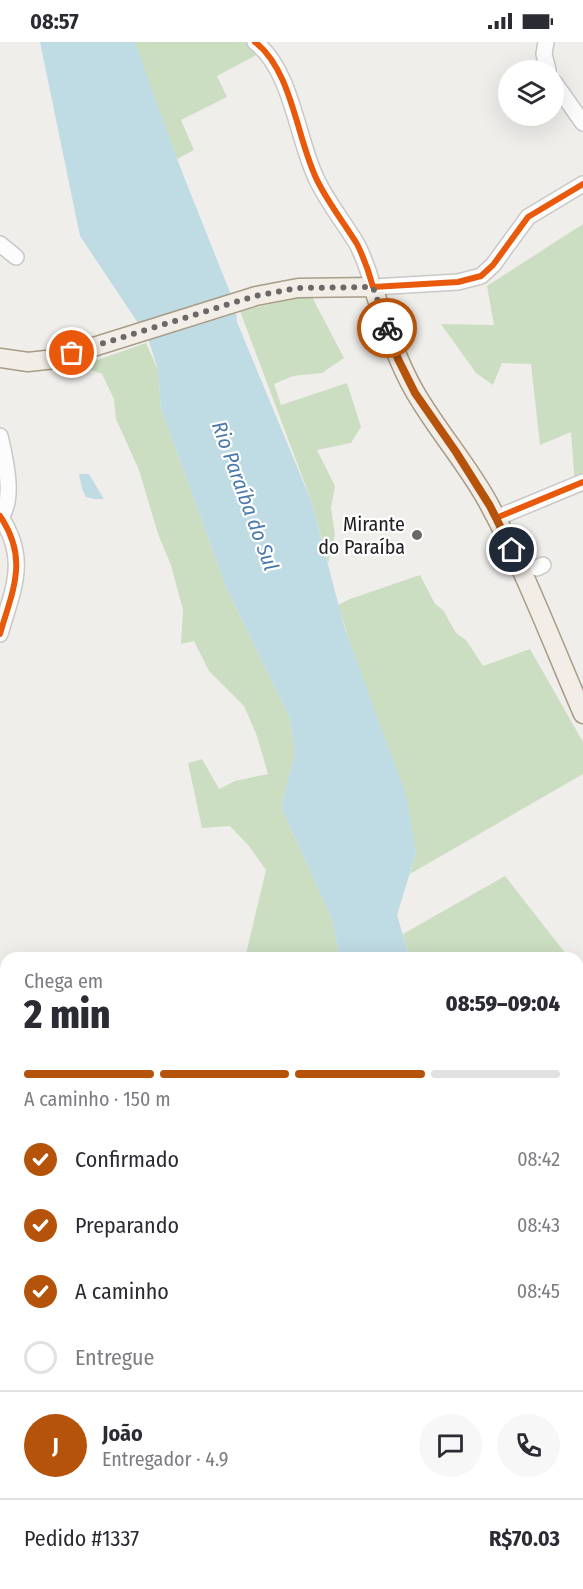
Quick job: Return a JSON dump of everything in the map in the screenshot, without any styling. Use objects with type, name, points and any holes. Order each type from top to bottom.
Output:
[{"type":"main road","points":[[0,358],[28,362],[43,361],[255,296],[298,288],[373,287],[398,359],[415,393],[456,452],[496,518],[583,714]]},
{"type":"street","points":[[255,42],[276,68],[287,90],[317,182],[362,254],[373,287],[458,282],[481,276],[493,265],[528,217],[583,183]]},
{"type":"street","points":[[546,42],[546,60]]},
{"type":"street","points":[[564,96],[583,123]]},
{"type":"street","points":[[0,244],[16,257]]},
{"type":"street","points":[[0,436],[8,489],[5,512],[1,516],[12,538],[17,559],[16,576],[0,634]]},
{"type":"street","points":[[496,518],[583,482]]},
{"type":"green space","points":[[133,42],[254,42],[264,51],[217,76],[227,97],[181,120],[194,150],[177,159]]},
{"type":"green space","points":[[583,224],[583,479],[575,485],[571,432],[540,445],[531,364],[502,363],[493,385],[476,373],[441,324],[494,325],[487,286]]},
{"type":"green space","points":[[311,295],[344,358],[322,373],[293,376],[274,384],[281,405],[347,383],[361,427],[351,443],[317,450],[335,486],[331,508],[335,535],[328,563],[312,503],[240,311]]},
{"type":"green space","points":[[146,343],[158,370],[161,409],[226,587],[290,719],[295,753],[281,807],[332,919],[339,952],[246,952],[266,870],[249,846],[230,826],[202,828],[188,763],[202,759],[219,789],[235,781],[268,774],[257,736],[244,706],[209,671],[194,641],[181,644],[183,610],[171,565],[158,534],[139,470],[116,419],[114,399],[102,374],[80,366]]},
{"type":"green space","points":[[420,575],[435,604],[443,610],[456,633],[466,640],[483,666],[530,649],[583,742],[583,774],[410,874],[416,853],[338,605]]},
{"type":"green space","points":[[505,876],[564,952],[408,952],[403,934]]},
{"type":"water","name":"Rio Paraíba do Sul","points":[[40,42],[135,42],[177,159],[235,305],[237,322],[312,503],[344,626],[407,798],[416,853],[397,915],[408,952],[339,952],[332,919],[281,807],[295,753],[290,719],[226,587],[161,409],[158,370],[148,338],[80,236]]},
{"type":"water","points":[[79,474],[89,474],[104,499],[86,497]]},
{"type":"cycle path","points":[[255,42],[278,70],[318,182],[357,244],[373,287],[458,282],[481,276],[493,265],[528,217],[583,184]]},
{"type":"cycle path","points":[[496,518],[583,482]]},
{"type":"cycle path","points":[[0,516],[9,532],[16,560],[13,588],[0,634]]},
{"type":"way so far","points":[[72,353],[255,296],[298,288],[373,287],[387,328]]},
{"type":"place","name":"Mirante do Paraíba","points":[[417,535]]},
{"type":"route","points":[[387,328],[398,359],[415,393],[490,506],[512,550]]}]
